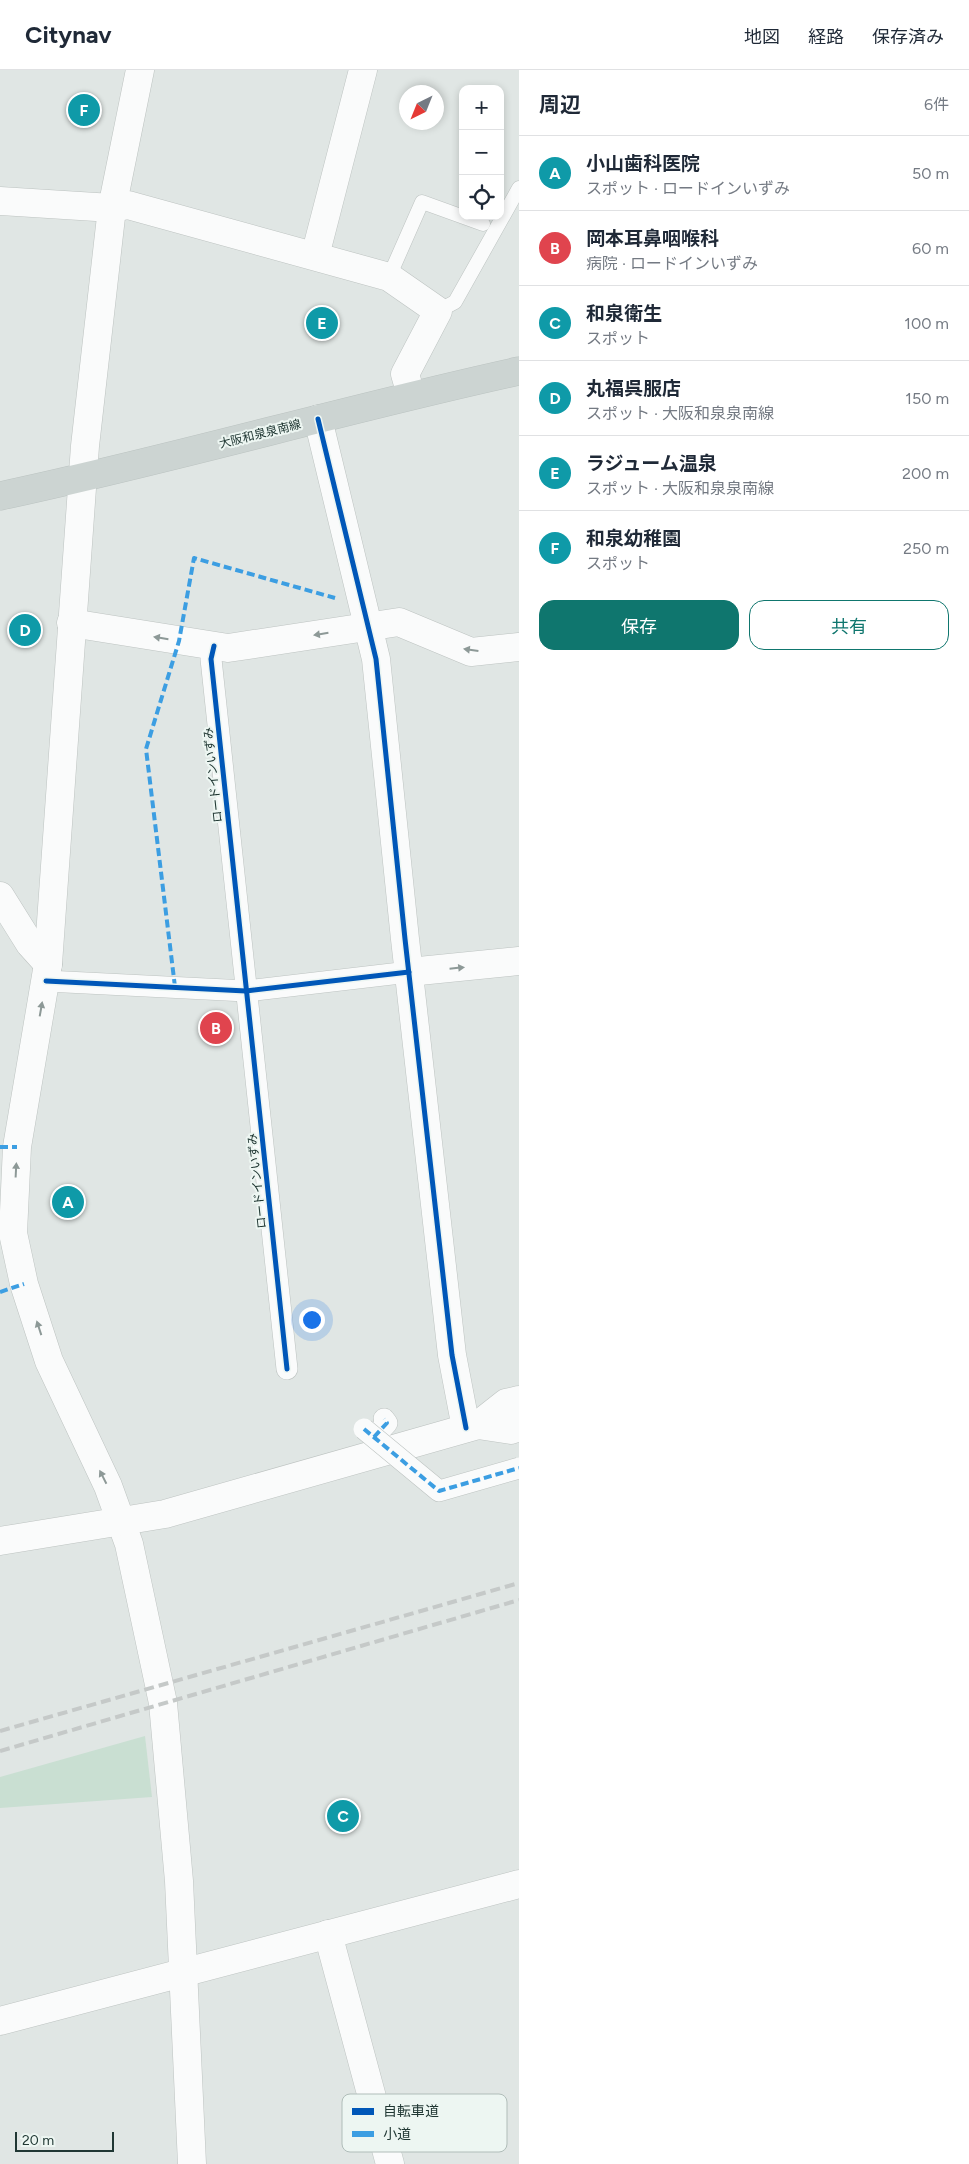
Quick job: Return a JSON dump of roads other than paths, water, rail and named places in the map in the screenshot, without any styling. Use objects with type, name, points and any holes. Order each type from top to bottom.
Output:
[{"type":"main road","name":"大阪和泉泉南線","points":[[0,496],[82,478],[411,395],[519,371]]},
{"type":"street","points":[[140,70],[112,208],[82,478],[47,972],[17,1147],[13,1233],[24,1284],[49,1361],[108,1486],[129,1544],[163,1704],[178,1872],[192,2164]]},
{"type":"street","points":[[315,256],[363,70]]},
{"type":"street","points":[[0,201],[112,208],[128,205],[390,277],[438,311],[405,374],[411,395]]},
{"type":"street","points":[[318,419],[370,626],[376,659],[452,1355],[472,1426]]},
{"type":"street","points":[[71,623],[228,648],[399,622],[470,652],[519,647]]},
{"type":"street","name":"ロードインいずみ","points":[[214,646],[211,659],[287,1369]]},
{"type":"street","points":[[0,896],[47,972]]},
{"type":"street","points":[[47,972],[246,991],[519,961]]},
{"type":"street","points":[[0,1541],[120,1523],[165,1514],[472,1426],[506,1403],[519,1400]]},
{"type":"street","points":[[472,1426],[511,1430],[519,1428]]},
{"type":"street","points":[[370,1429],[439,1490],[519,1468]]},
{"type":"street","points":[[0,2021],[184,1974],[200,1967],[519,1884]]},
{"type":"street","points":[[328,1934],[371,2094]]},
{"type":"lane","points":[[438,311],[455,302],[519,188]]},
{"type":"lane","points":[[390,277],[422,202],[484,224]]},
{"type":"railway","points":[[0,1731],[519,1583]]},
{"type":"railway","points":[[0,1751],[519,1600]]},
{"type":"place","name":"和泉幼稚園","points":[[84,110]]},
{"type":"place","name":"ラジューム温泉","points":[[322,323]]},
{"type":"place","name":"丸福呉服店","points":[[25,630]]},
{"type":"place","name":"岡本耳鼻咽喉科","points":[[216,1028]]},
{"type":"place","name":"小山歯科医院","points":[[68,1202]]},
{"type":"place","name":"和泉衛生","points":[[343,1816]]}]
